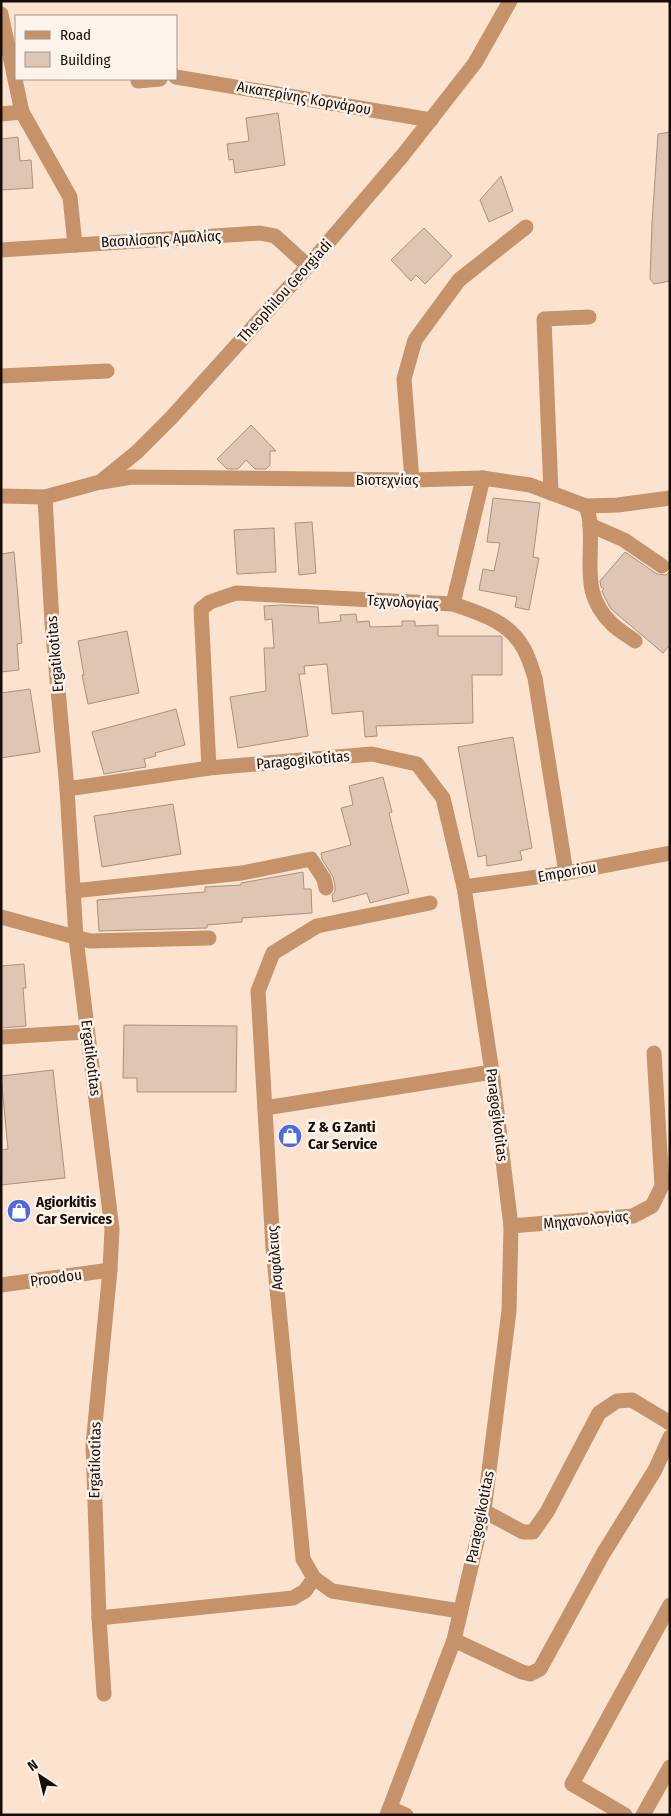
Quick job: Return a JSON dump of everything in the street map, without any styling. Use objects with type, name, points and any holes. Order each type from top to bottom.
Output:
[{"type":"street","name":"Theophilou Georgiadi","points":[[1,496],[45,497],[100,482],[137,452],[171,418],[308,266],[403,156],[475,63],[510,1]]},
{"type":"street","points":[[1,14],[15,79]]},
{"type":"street","name":"Αικατερίνης Κορνάρου","points":[[178,77],[431,120]]},
{"type":"street","points":[[15,80],[22,112],[70,197],[75,245]]},
{"type":"street","points":[[138,81],[149,80]]},
{"type":"street","points":[[1,114],[22,112]]},
{"type":"street","points":[[412,480],[404,380],[416,340],[459,280],[526,228]]},
{"type":"street","name":"Βασιλίσσης Αμαλίας","points":[[1,250],[260,233],[275,236],[308,266]]},
{"type":"street","points":[[551,493],[544,319],[589,317]]},
{"type":"street","points":[[1,376],[106,371]]},
{"type":"street","name":"Βιοτεχνίας","points":[[100,482],[131,478],[412,480],[483,478],[530,486],[586,506],[618,505],[670,498]]},
{"type":"street","points":[[453,604],[483,478]]},
{"type":"street","name":"Ergatikotitas","points":[[45,497],[52,623],[67,789],[76,938],[112,1229],[110,1270],[93,1445],[99,1618],[104,1694]]},
{"type":"street","points":[[586,506],[590,525],[589,572],[595,596],[605,616],[635,641]]},
{"type":"street","points":[[590,525],[624,540],[662,566]]},
{"type":"street","name":"Τεχνολογίας","points":[[210,768],[201,609],[210,602],[236,593],[453,604],[482,614],[510,628],[524,648],[535,678],[566,873]]},
{"type":"street","name":"Paragogikotitas","points":[[67,789],[210,768],[372,754],[416,764],[443,798],[464,888],[492,1072],[511,1226],[509,1311],[484,1511],[454,1640],[388,1811]]},
{"type":"street","name":"Emporiou","points":[[464,888],[566,873],[670,852]]},
{"type":"street","points":[[73,891],[242,873],[311,859],[324,879],[326,888]]},
{"type":"street","name":"Ασφάλειας","points":[[430,903],[317,926],[273,953],[258,991],[273,1247],[303,1559],[314,1578],[332,1591],[460,1611]]},
{"type":"street","points":[[1,917],[90,941],[209,938]]},
{"type":"street","points":[[1,1036],[87,1032]]},
{"type":"street","name":"Μηχανολογίας","points":[[511,1226],[633,1216],[652,1206],[662,1186],[654,1053]]},
{"type":"street","points":[[265,1108],[492,1072]]},
{"type":"street","name":"Proodou","points":[[1,1285],[110,1270]]},
{"type":"street","points":[[484,1511],[523,1532],[533,1532],[547,1512],[599,1413],[617,1401],[632,1400],[670,1423]]},
{"type":"street","points":[[454,1640],[522,1672],[530,1674],[540,1669],[603,1554],[654,1470],[670,1437]]},
{"type":"street","points":[[99,1618],[294,1598],[305,1592],[314,1578]]},
{"type":"street","points":[[625,1815],[572,1784],[670,1605]]},
{"type":"street","points":[[643,1815],[670,1767]]},
{"type":"street","points":[[388,1811],[406,1815]]},
{"type":"building","points":[[278,113],[285,165],[235,173],[233,159],[229,160],[227,144],[249,141],[246,118]]},
{"type":"building","points":[[670,132],[670,281],[654,284],[650,279],[658,134]]},
{"type":"building","points":[[18,137],[20,161],[31,160],[33,188],[1,190],[1,139]]},
{"type":"building","points":[[501,176],[513,211],[489,222],[480,200]]},
{"type":"building","points":[[424,228],[452,256],[425,284],[416,275],[411,281],[391,260]]},
{"type":"building","points":[[251,425],[276,451],[270,451],[270,465],[266,469],[255,469],[246,460],[238,469],[227,469],[217,459]]},
{"type":"building","points":[[493,498],[540,503],[533,557],[539,558],[529,610],[515,607],[517,597],[479,590],[483,569],[494,571],[500,543],[487,542]]},
{"type":"building","points":[[312,522],[316,573],[299,575],[295,523]]},
{"type":"building","points":[[274,528],[276,572],[237,574],[234,530]]},
{"type":"building","points":[[14,552],[22,643],[17,644],[19,670],[1,672],[1,554]]},
{"type":"building","points":[[625,552],[657,574],[666,575],[670,571],[670,645],[663,653],[611,609],[602,591],[604,589],[601,587],[600,581]]},
{"type":"building","points":[[264,606],[318,607],[319,623],[341,621],[340,615],[356,614],[357,622],[369,621],[370,627],[402,626],[402,621],[415,621],[415,626],[438,625],[438,636],[501,636],[502,675],[472,675],[473,723],[376,726],[377,736],[365,737],[363,711],[332,714],[327,664],[304,666],[305,674],[299,674],[308,736],[238,748],[230,697],[266,691],[264,648],[274,648],[272,619],[265,620]]},
{"type":"building","points":[[127,631],[139,693],[88,704],[78,641]]},
{"type":"building","points":[[30,689],[40,752],[1,758],[1,693]]},
{"type":"building","points":[[176,709],[185,745],[155,753],[156,756],[144,759],[146,767],[104,774],[92,732]]},
{"type":"building","points":[[513,737],[532,848],[520,851],[522,860],[487,866],[486,855],[478,857],[458,747]]},
{"type":"building","points":[[383,777],[392,812],[389,813],[409,893],[370,903],[367,893],[333,902],[332,895],[335,891],[335,886],[333,877],[322,859],[321,853],[351,845],[341,808],[353,805],[349,786]]},
{"type":"building","points":[[173,804],[181,854],[102,867],[94,816]]},
{"type":"building","points":[[303,872],[304,889],[311,889],[312,913],[242,918],[242,922],[207,925],[207,928],[99,931],[97,900],[205,892],[205,887],[241,885],[241,883]]},
{"type":"building","points":[[24,964],[26,988],[23,988],[26,1026],[1,1028],[1,966]]},
{"type":"building","points":[[124,1025],[237,1026],[236,1092],[137,1092],[137,1078],[123,1078]]},
{"type":"building","points":[[53,1070],[65,1178],[1,1185],[1,1150],[8,1149],[1,1076]]},
{"type":"place","name":"Z & G Zanti Car Service","points":[[290,1136]]},
{"type":"place","name":"Agiorkitis Car Services","points":[[19,1211]]}]
